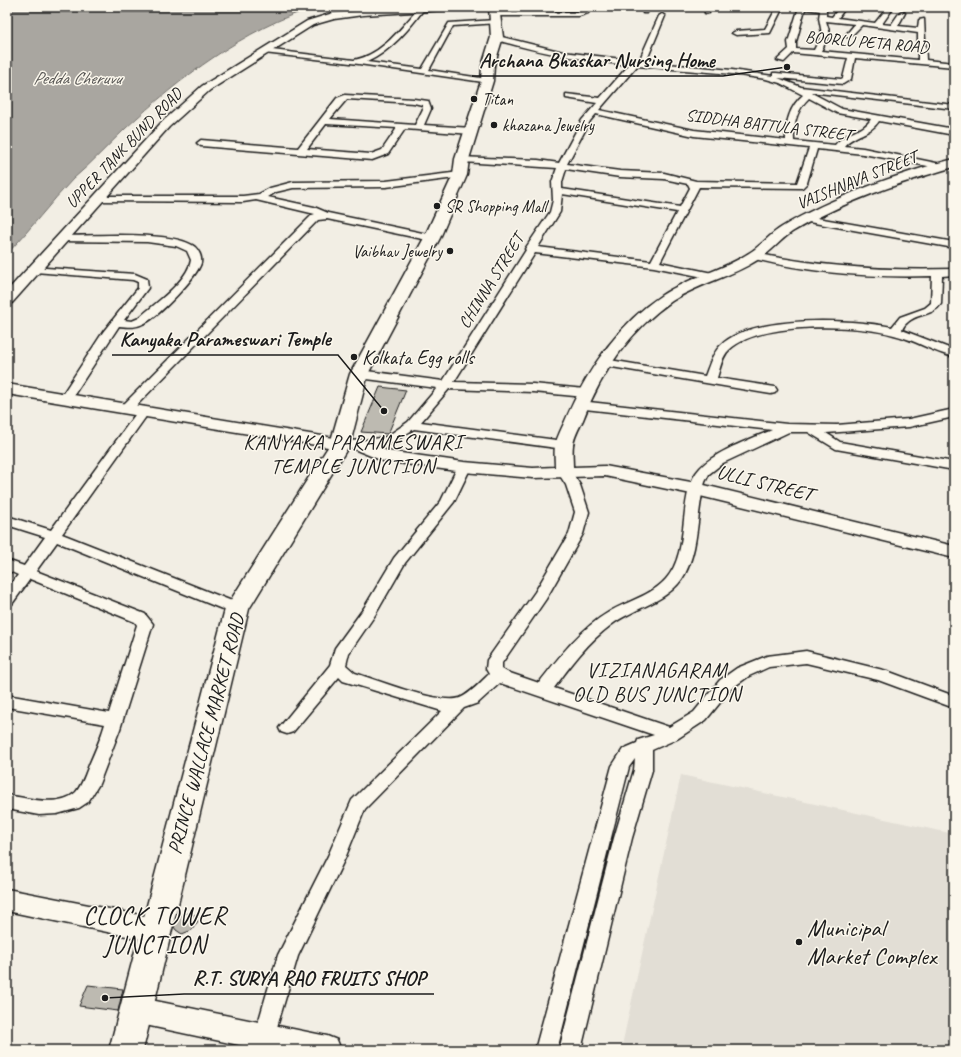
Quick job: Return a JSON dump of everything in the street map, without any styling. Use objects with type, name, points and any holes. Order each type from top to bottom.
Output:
[{"type":"main road","name":"PRINCE WALLACE MARKET ROAD","points":[[126,1050],[237,609],[350,445],[359,374],[432,238],[460,175],[462,159],[487,81],[488,66],[497,33]]},
{"type":"street","name":"UPPER TANK BUND ROAD","points":[[7,291],[116,164],[186,97],[284,30],[310,17],[336,13],[445,7]]},
{"type":"street","points":[[497,33],[579,14],[586,12],[588,7]]},
{"type":"street","points":[[736,33],[767,31],[780,7]]},
{"type":"street","points":[[793,50],[792,42],[803,7],[824,9],[822,18],[826,34],[817,52]]},
{"type":"street","points":[[833,20],[843,7]]},
{"type":"street","name":"UPPER TANK BUND ROAD","points":[[7,300],[165,125],[206,88],[310,23],[333,16],[420,8]]},
{"type":"street","points":[[360,62],[376,56],[408,25],[420,8]]},
{"type":"street","points":[[876,26],[891,8]]},
{"type":"street","points":[[893,28],[902,13]]},
{"type":"street","name":"CHINNA STREET","points":[[350,445],[390,440],[412,425],[446,385],[530,249],[555,212],[558,200],[557,182],[562,165],[586,120],[602,101],[638,64],[662,16]]},
{"type":"street","points":[[822,18],[922,31]]},
{"type":"street","points":[[922,20],[922,62]]},
{"type":"street","points":[[424,72],[451,24],[497,33],[520,46],[563,55],[766,77],[783,82],[840,111],[875,110],[934,105],[954,107]]},
{"type":"street","points":[[849,36],[859,24]]},
{"type":"street","points":[[497,33],[520,46]]},
{"type":"street","name":"BOORLU PETA ROAD","points":[[781,60],[793,50],[954,65]]},
{"type":"street","points":[[264,52],[360,62],[487,81]]},
{"type":"street","points":[[766,77],[781,75],[843,82],[847,79],[852,56]]},
{"type":"street","points":[[795,88],[875,110],[911,124],[954,132]]},
{"type":"street","points":[[790,142],[789,130],[798,104],[808,95]]},
{"type":"street","points":[[569,96],[602,101]]},
{"type":"street","points":[[300,152],[340,100],[345,98],[414,101],[425,103],[428,106],[418,128]]},
{"type":"street","points":[[911,124],[934,105]]},
{"type":"street","name":"SIDDHA BATTULA STREET","points":[[594,110],[694,133],[838,148],[875,153],[906,161],[948,165]]},
{"type":"street","points":[[838,148],[850,136],[871,128],[875,110]]},
{"type":"street","points":[[324,121],[472,131]]},
{"type":"street","points":[[201,143],[300,152],[377,156],[385,152],[403,126]]},
{"type":"street","points":[[462,159],[562,165],[620,174],[664,176],[689,181],[694,184],[799,186],[802,183],[814,145]]},
{"type":"street","name":"VAISHNAVA STREET","points":[[564,471],[564,445],[582,399],[604,363],[641,318],[667,298],[688,286],[739,265],[755,256],[786,230],[834,205],[916,174],[948,165]]},
{"type":"street","points":[[257,197],[278,188],[293,185],[386,184],[460,175]]},
{"type":"street","points":[[654,264],[695,188],[694,184]]},
{"type":"street","points":[[558,191],[683,210]]},
{"type":"street","points":[[98,198],[257,197],[311,209],[324,216],[432,238]]},
{"type":"street","points":[[127,408],[311,219],[324,216]]},
{"type":"street","points":[[806,219],[954,245]]},
{"type":"street","points":[[62,239],[158,240],[175,242],[188,247],[194,252],[196,265],[186,278],[143,320],[134,324],[116,323]]},
{"type":"street","points":[[530,249],[654,264],[713,276]]},
{"type":"street","points":[[755,256],[791,265],[834,270],[954,272]]},
{"type":"street","points":[[35,269],[139,278],[144,284],[66,398]]},
{"type":"street","points":[[895,331],[904,319],[929,310],[936,304],[937,272]]},
{"type":"street","points":[[710,380],[721,352],[726,346],[736,339],[782,327],[801,325],[856,324],[895,331],[954,354]]},
{"type":"street","points":[[604,363],[771,390]]},
{"type":"street","points":[[359,374],[446,385],[533,388],[582,399],[787,428],[837,429],[890,426],[954,413]]},
{"type":"street","name":"ULLI STREET","points":[[7,389],[350,445],[383,456],[464,467],[532,473],[604,471],[696,489],[954,552]]},
{"type":"street","points":[[7,600],[144,411]]},
{"type":"street","points":[[412,425],[564,445]]},
{"type":"street","points":[[543,690],[567,657],[606,620],[660,592],[672,582],[681,566],[687,543],[699,478],[710,465],[787,428]]},
{"type":"street","points":[[810,428],[836,445],[954,466]]},
{"type":"street","points":[[287,728],[338,667],[341,652],[370,611],[399,562],[447,502],[464,467]]},
{"type":"street","points":[[564,471],[573,485],[582,512],[576,534],[541,595],[495,660],[493,667],[498,675],[671,734]]},
{"type":"street","points":[[7,520],[53,535],[237,609]]},
{"type":"street","points":[[7,565],[144,621],[146,624],[115,720],[90,784],[82,797],[73,803],[57,807],[39,808],[7,802]]},
{"type":"street","points":[[546,1050],[621,766],[629,754],[644,745],[671,734],[700,716],[726,684],[743,672],[767,662],[806,657],[881,675],[954,702]]},
{"type":"street","points":[[338,667],[349,677],[439,705],[458,705],[471,700],[498,675]]},
{"type":"street","points":[[7,701],[115,720]]},
{"type":"street","points":[[265,1037],[288,955],[334,863],[358,806],[458,705]]},
{"type":"street","points":[[570,1050],[623,838],[643,770],[644,745]]},
{"type":"street","points":[[7,900],[155,930]]},
{"type":"street","points":[[136,1010],[327,1050]]},
{"type":"shaded area","name":"Municipal Market Complex","points":[[681,775],[954,834],[954,1050],[621,1050]]},
{"type":"water","name":"Pedda Cheruvu","points":[[7,7],[315,7],[289,16],[238,42],[214,57],[168,91],[126,128],[73,179],[7,254]]},
{"type":"building","points":[[380,387],[406,390],[388,434],[361,432]]},
{"type":"building","points":[[184,913],[195,915],[198,921],[192,930],[182,934],[174,927],[177,918]]},
{"type":"building","points":[[88,985],[123,989],[118,1011],[79,1006]]},
{"type":"place","name":"Archana Bhaskar Nursing Home","points":[[787,67]]},
{"type":"place","name":"Titan","points":[[474,99]]},
{"type":"place","name":"khazana Jewelry","points":[[494,125]]},
{"type":"place","name":"SR Shopping Mall","points":[[437,206]]},
{"type":"place","name":"Vaibhav Jewelry","points":[[450,251]]},
{"type":"place","name":"Kolkata Egg rolls","points":[[354,357]]},
{"type":"place","name":"Kanyaka Parameswari Temple","points":[[384,411]]},
{"type":"place","name":"Municipal Market Complex","points":[[799,942]]},
{"type":"place","name":"R.T. SURYA RAO FRUITS SHOP","points":[[105,998]]},
{"type":"district","name":"KANYAKA PARAMESWARI TEMPLE JUNCTION","points":[[353,454]]},
{"type":"district","name":"VIZIANAGARAM OLD BUS JUNCTION","points":[[657,682]]},
{"type":"district","name":"CLOCK TOWER JUNCTION","points":[[155,930]]}]
